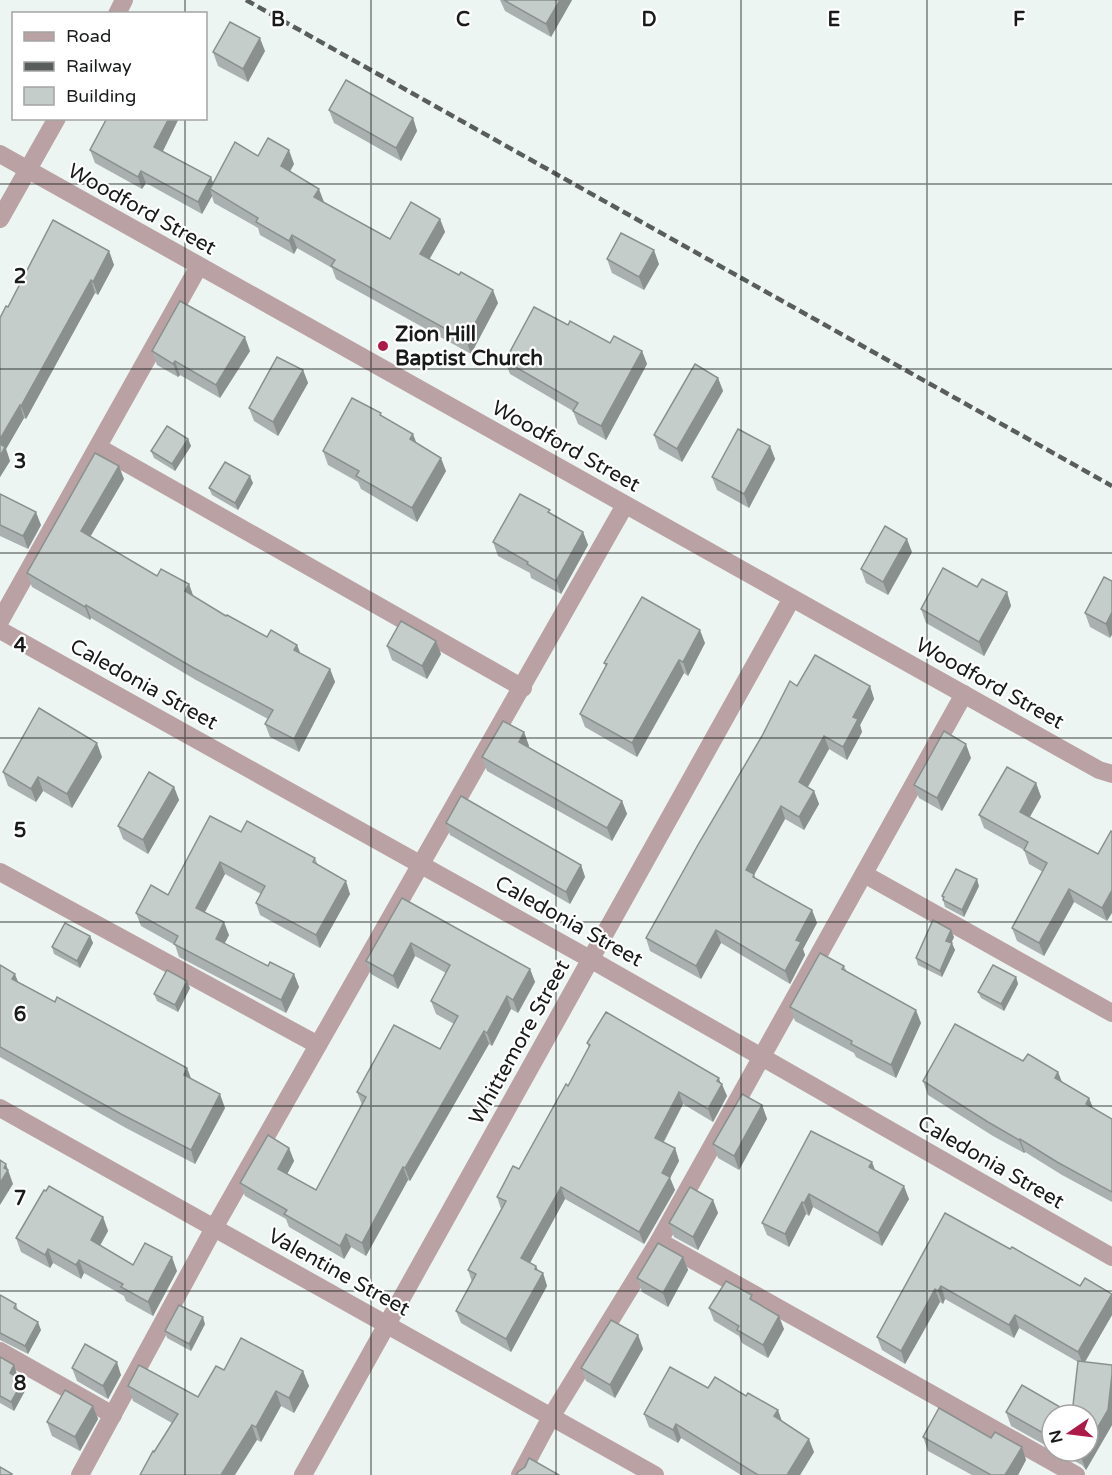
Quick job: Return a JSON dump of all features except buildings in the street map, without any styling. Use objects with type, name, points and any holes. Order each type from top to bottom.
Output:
[{"type":"street","points":[[0,219],[56,120]]},
{"type":"street","name":"Woodford Street","points":[[0,154],[1099,770],[1112,774]]},
{"type":"street","points":[[0,621],[199,266]]},
{"type":"street","points":[[98,447],[523,688]]},
{"type":"street","points":[[80,1475],[214,1228],[625,505]]},
{"type":"street","name":"Whittemore Street","points":[[303,1475],[792,598]]},
{"type":"street","name":"Caledonia Street","points":[[0,630],[590,959],[1112,1257]]},
{"type":"street","points":[[520,1475],[551,1417],[659,1241],[964,694]]},
{"type":"street","points":[[0,872],[318,1045]]},
{"type":"street","points":[[864,874],[1112,1013]]},
{"type":"street","name":"Valentine Street","points":[[0,1108],[655,1475]]},
{"type":"street","points":[[659,1241],[1076,1475]]},
{"type":"street","points":[[0,1351],[113,1415]]},
{"type":"railway","points":[[246,0],[1112,486]]},
{"type":"place","name":"Zion Hill Baptist Church","points":[[383,346]]}]
